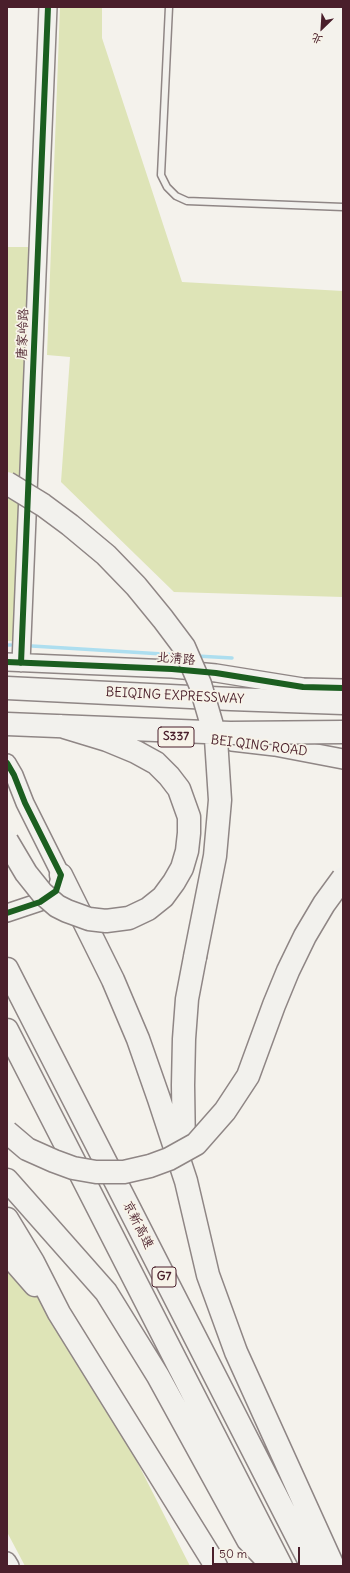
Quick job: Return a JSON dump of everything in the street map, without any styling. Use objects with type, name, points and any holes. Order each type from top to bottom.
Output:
[{"type":"highway","points":[[7,483],[43,505],[106,555],[121,570],[158,614],[184,647],[200,684],[216,739],[220,800],[214,856],[187,999],[184,1039],[182,1085],[186,1181]]},
{"type":"highway","name":"BEIQING EXPRESSWAY","points":[[7,688],[343,704]]},
{"type":"highway","points":[[7,724],[230,733],[343,732]]},
{"type":"highway","points":[[7,842],[26,873],[42,893],[57,906],[89,919],[106,921],[129,918],[148,909],[163,897],[182,868],[187,851],[189,817],[179,789],[169,776],[156,763],[136,752],[107,740],[61,726]]},
{"type":"highway","points":[[61,875],[113,980],[135,1032],[186,1181],[208,1275],[236,1352],[334,1566]]},
{"type":"highway","points":[[7,1132],[27,1148],[54,1161],[73,1168],[96,1172],[124,1172],[150,1166],[169,1159],[196,1144],[225,1111],[248,1076],[288,971],[305,936],[324,904],[343,878]]},
{"type":"highway","name":"京新高速","points":[[12,978],[312,1566]]},
{"type":"highway","name":"G7","points":[[7,1030],[281,1566]]},
{"type":"highway","points":[[7,1180],[106,1292],[158,1376],[248,1540],[273,1566]]},
{"type":"highway","points":[[7,1219],[33,1262],[59,1313],[216,1566]]},
{"type":"highway","points":[[7,1253],[59,1313]]},
{"type":"main road","points":[[7,691],[230,703],[343,704]]},
{"type":"main road","name":"BEI QING ROAD","points":[[7,724],[275,746],[343,759]]},
{"type":"street","name":"唐家岭路","points":[[14,662],[48,7]]},
{"type":"street","name":"北清路","points":[[14,662],[172,669],[216,673],[303,687],[343,688]]},
{"type":"street","points":[[7,763],[61,875],[56,891],[40,902],[7,912]]},
{"type":"street","points":[[7,1561],[10,1566]]},
{"type":"lane","points":[[169,7],[161,175],[167,187],[176,196],[187,201],[343,207]]},
{"type":"green space","points":[[60,7],[102,7],[102,38],[182,282],[343,291],[343,597],[174,592],[61,482],[70,357],[47,355]]},
{"type":"green space","points":[[7,247],[28,247],[27,348],[16,641],[7,641]]},
{"type":"green space","points":[[7,1265],[28,1272],[124,1436],[190,1566],[25,1566],[7,1532]]},
{"type":"waterway","points":[[32,646],[179,655]]},
{"type":"waterway","points":[[197,656],[232,658]]},
{"type":"cycle path","points":[[21,663],[48,7]]},
{"type":"cycle path","points":[[7,662],[172,669],[216,673],[303,687],[343,688]]},
{"type":"cycle path","points":[[7,763],[61,875],[56,891],[40,902],[7,913]]}]
